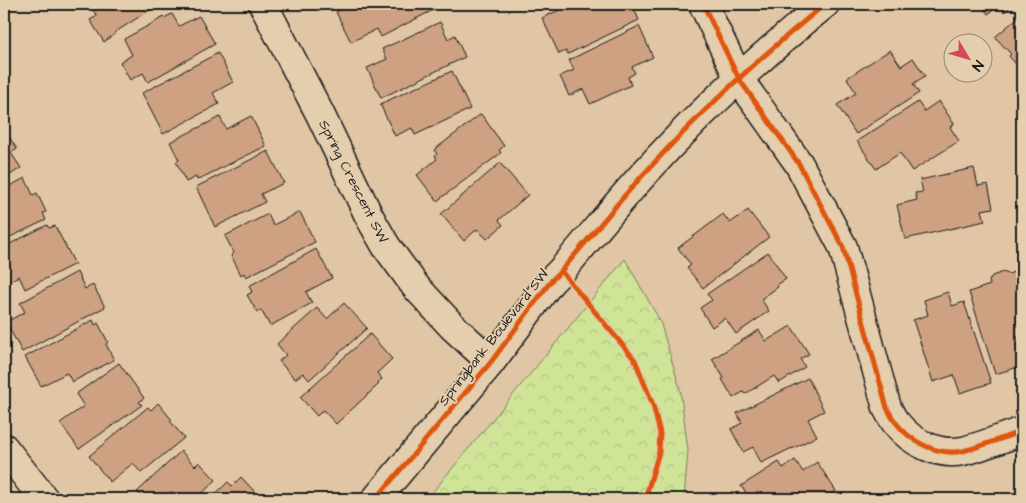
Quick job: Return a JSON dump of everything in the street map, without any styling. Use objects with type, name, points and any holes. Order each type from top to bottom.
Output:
[{"type":"street","name":"Spring Crescent SW","points":[[263,4],[320,114],[369,216],[386,246],[416,287],[452,326],[491,362]]},
{"type":"street","points":[[703,4],[739,79],[799,164],[843,247],[887,408],[896,423],[917,442],[948,452],[962,451],[1022,431]]},
{"type":"street","name":"Springbank Boulevard SW","points":[[376,499],[491,362],[551,280],[643,175],[739,79],[788,34],[825,4]]},
{"type":"street","points":[[4,448],[44,499]]},
{"type":"green space","points":[[625,259],[660,321],[680,389],[688,450],[684,499],[427,499]]},
{"type":"building","points":[[89,4],[159,4],[114,33],[104,42],[90,20],[97,16]]},
{"type":"building","points":[[351,4],[430,4],[433,10],[381,37],[377,29],[351,42],[336,12]]},
{"type":"building","points":[[572,4],[632,4],[639,20],[568,54],[566,51],[559,54],[542,18]]},
{"type":"building","points":[[980,4],[1014,4],[1004,12],[999,6],[988,14]]},
{"type":"building","points":[[172,14],[179,26],[199,16],[215,44],[148,82],[143,73],[130,80],[120,62],[132,55],[124,39]]},
{"type":"building","points":[[1022,14],[1021,70],[1009,56],[1011,54],[995,37]]},
{"type":"building","points":[[440,22],[448,39],[455,35],[465,57],[381,98],[367,68],[387,59],[382,49]]},
{"type":"building","points":[[639,26],[653,57],[632,67],[635,73],[628,77],[631,85],[590,104],[583,89],[569,96],[560,76],[574,70],[569,60]]},
{"type":"building","points":[[890,50],[901,66],[913,58],[925,76],[913,84],[919,93],[856,134],[837,105],[856,93],[847,78]]},
{"type":"building","points":[[218,53],[233,82],[213,93],[219,104],[163,134],[142,93]]},
{"type":"building","points":[[452,71],[470,109],[415,135],[412,128],[395,136],[380,104]]},
{"type":"building","points":[[939,101],[954,124],[950,127],[959,141],[912,171],[900,153],[876,169],[857,141],[918,102],[924,111]]},
{"type":"building","points":[[481,114],[504,146],[499,150],[501,153],[437,201],[417,175],[437,159],[435,156],[437,154],[434,150]]},
{"type":"building","points":[[251,116],[266,146],[197,180],[196,177],[186,182],[176,162],[179,160],[170,142],[220,117],[226,129]]},
{"type":"building","points":[[6,132],[17,149],[11,153],[21,168],[4,179],[4,134]]},
{"type":"building","points":[[268,151],[284,183],[261,194],[265,202],[215,227],[196,187]]},
{"type":"building","points":[[500,163],[528,195],[499,220],[503,225],[487,239],[477,229],[464,241],[441,214]]},
{"type":"building","points":[[974,168],[978,186],[988,184],[993,208],[982,210],[985,221],[905,239],[897,205],[917,200],[915,193],[923,192],[920,180]]},
{"type":"building","points":[[25,178],[33,195],[37,193],[46,212],[43,213],[46,220],[4,240],[4,189]]},
{"type":"building","points":[[748,210],[769,237],[703,288],[687,268],[691,265],[678,248],[723,214],[730,223]]},
{"type":"building","points":[[300,212],[315,242],[246,277],[244,273],[241,275],[231,255],[234,253],[225,236],[268,214],[273,225]]},
{"type":"building","points":[[47,225],[49,228],[55,226],[75,264],[25,289],[19,276],[4,284],[4,247]]},
{"type":"building","points":[[316,249],[332,278],[306,292],[312,303],[270,326],[261,310],[257,312],[247,295],[252,292],[249,286]]},
{"type":"building","points":[[768,252],[786,279],[761,299],[769,311],[736,334],[725,318],[712,327],[700,308],[712,300],[707,294]]},
{"type":"building","points":[[1017,271],[1019,276],[1021,275],[1022,280],[1022,335],[1017,337],[1022,353],[1022,366],[995,374],[969,292],[990,285],[989,281],[992,276],[1003,272],[1008,274]]},
{"type":"building","points":[[77,272],[85,289],[93,285],[105,307],[22,352],[6,322],[25,312],[20,303]]},
{"type":"building","points":[[948,292],[952,306],[964,302],[991,383],[960,393],[954,375],[933,382],[913,320],[928,315],[924,300]]},
{"type":"building","points":[[344,303],[367,328],[309,380],[303,373],[295,379],[279,361],[286,355],[277,344],[317,308],[327,319]]},
{"type":"building","points":[[93,320],[95,325],[98,323],[108,342],[106,344],[114,360],[72,382],[67,373],[41,386],[25,357]]},
{"type":"building","points":[[791,326],[809,354],[800,359],[805,367],[779,383],[774,376],[745,394],[743,392],[733,398],[722,379],[724,378],[712,359],[759,330],[766,341]]},
{"type":"building","points":[[370,334],[392,359],[377,373],[382,379],[379,384],[336,424],[323,410],[317,416],[300,397]]},
{"type":"building","points":[[119,363],[144,398],[139,402],[142,405],[79,449],[60,423],[84,406],[76,394]]},
{"type":"building","points":[[808,378],[824,411],[808,419],[817,436],[761,463],[753,447],[743,452],[731,429],[742,423],[737,413]]},
{"type":"building","points":[[158,403],[184,438],[141,473],[133,463],[110,482],[89,456],[148,407],[151,410]]},
{"type":"building","points":[[181,451],[195,466],[199,462],[216,480],[196,499],[144,499],[137,492]]},
{"type":"building","points":[[795,460],[803,472],[817,462],[836,491],[823,499],[750,499],[741,486],[779,462],[783,468]]},
{"type":"building","points":[[241,477],[255,492],[247,499],[210,499],[228,482],[232,486]]},
{"type":"cycle path","points":[[703,4],[739,79],[799,164],[843,247],[887,408],[896,422],[903,431],[918,442],[927,447],[945,452],[963,451],[1022,431]]},
{"type":"cycle path","points":[[376,499],[491,362],[551,281],[642,176],[730,87],[825,4]]},
{"type":"cycle path","points":[[561,271],[635,360],[653,405],[660,433],[659,452],[645,499]]}]
